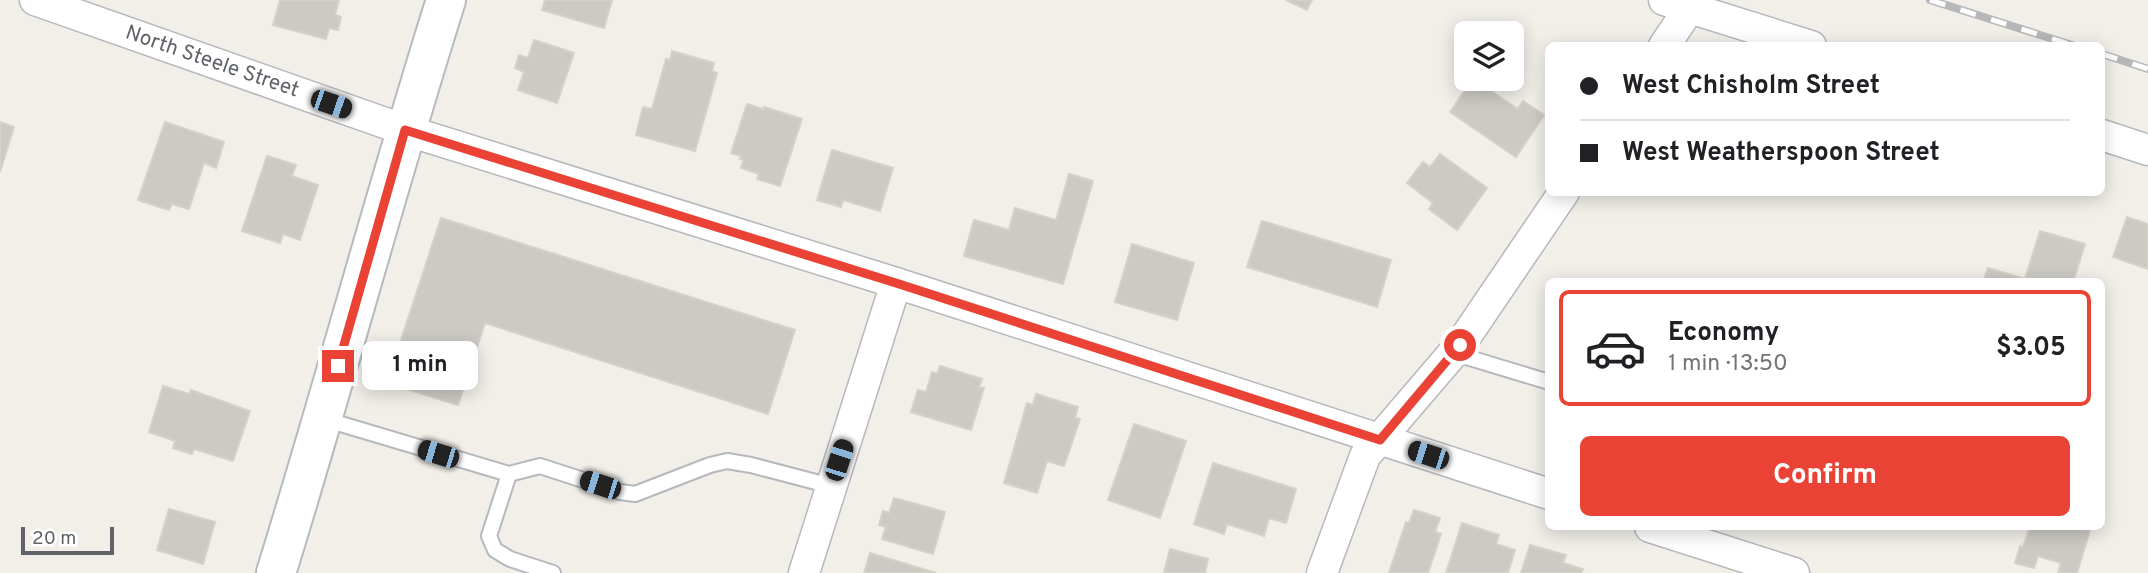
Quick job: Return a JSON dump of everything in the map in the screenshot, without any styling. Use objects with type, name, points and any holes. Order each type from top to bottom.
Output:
[{"type":"street","name":"North Steele Street","points":[[35,0],[405,130],[896,283],[1545,493]]},
{"type":"street","points":[[276,573],[405,130],[446,0]]},
{"type":"street","points":[[1666,42],[1683,3],[1799,42]]},
{"type":"street","points":[[2105,136],[2148,150]]},
{"type":"street","points":[[1322,573],[1365,456],[1453,353],[1561,196]]},
{"type":"street","points":[[804,573],[896,283]]},
{"type":"street","points":[[1659,530],[1794,573]]},
{"type":"lane","points":[[1453,353],[1545,381]]},
{"type":"lane","points":[[323,419],[509,474],[540,466],[620,492],[635,494],[727,461],[831,486]]},
{"type":"lane","points":[[509,474],[489,536],[495,550],[510,559],[553,573]]},
{"type":"building","points":[[280,0],[339,0],[335,15],[341,17],[338,30],[329,28],[326,39],[273,25]]},
{"type":"building","points":[[545,0],[612,0],[604,28],[542,10]]},
{"type":"building","points":[[1286,0],[1312,0],[1307,10]]},
{"type":"building","points":[[534,40],[574,53],[557,103],[518,90],[524,72],[515,68],[519,55],[528,58]]},
{"type":"building","points":[[672,51],[714,63],[712,71],[717,73],[695,151],[636,135],[643,107],[652,109],[666,59],[670,60]]},
{"type":"building","points":[[1465,91],[1491,91],[1518,109],[1523,101],[1544,115],[1516,157],[1450,112]]},
{"type":"building","points":[[747,104],[802,119],[780,186],[757,179],[759,174],[741,168],[744,160],[740,159],[741,156],[731,153]]},
{"type":"building","points":[[0,122],[14,127],[0,172]]},
{"type":"building","points":[[165,122],[224,142],[216,168],[204,163],[189,209],[172,204],[169,210],[138,200]]},
{"type":"building","points":[[832,150],[893,168],[880,211],[843,200],[841,207],[817,200]]},
{"type":"building","points":[[1440,154],[1487,188],[1457,230],[1429,209],[1433,203],[1407,183],[1423,162],[1430,167]]},
{"type":"building","points":[[267,156],[296,165],[292,176],[318,185],[300,240],[283,234],[280,243],[242,231]]},
{"type":"building","points":[[1069,174],[1093,181],[1063,284],[964,256],[974,220],[1009,230],[1015,208],[1056,220]]},
{"type":"building","points":[[2127,217],[2148,224],[2148,269],[2113,257]]},
{"type":"building","points":[[441,218],[795,330],[768,414],[485,323],[458,405],[387,383]]},
{"type":"building","points":[[1262,221],[1391,260],[1377,307],[1247,267]]},
{"type":"building","points":[[2040,231],[2085,244],[2074,278],[2025,278]]},
{"type":"building","points":[[1132,244],[1194,263],[1177,320],[1115,302]]},
{"type":"building","points":[[1988,268],[2022,278],[1984,278]]},
{"type":"building","points":[[940,366],[982,379],[979,387],[984,388],[971,430],[911,412],[918,390],[926,392],[932,372],[937,374]]},
{"type":"building","points":[[163,386],[189,394],[191,390],[250,411],[233,461],[194,449],[192,454],[173,448],[175,441],[149,432]]},
{"type":"building","points":[[1036,394],[1078,407],[1075,418],[1080,419],[1064,466],[1047,461],[1037,493],[1004,483],[1027,403],[1033,405]]},
{"type":"building","points":[[1134,424],[1186,441],[1160,518],[1108,500]]},
{"type":"building","points":[[1213,463],[1296,489],[1286,523],[1269,518],[1264,536],[1227,524],[1224,534],[1194,524]]},
{"type":"building","points":[[894,498],[945,512],[933,554],[882,539],[886,527],[879,525],[883,511],[889,513]]},
{"type":"building","points":[[169,509],[215,522],[203,564],[157,550]]},
{"type":"building","points":[[1414,510],[1440,518],[1435,532],[1441,534],[1428,573],[1389,573],[1406,522],[1409,523]]},
{"type":"building","points":[[1462,523],[1499,535],[1496,544],[1515,550],[1508,573],[1446,573]]},
{"type":"building","points":[[2029,530],[2090,530],[2077,573],[2058,573],[2061,563],[2038,556],[2034,568],[2015,563],[2020,546],[2023,547]]},
{"type":"building","points":[[1530,545],[1566,555],[1563,563],[1583,569],[1581,573],[1521,573]]},
{"type":"building","points":[[1170,549],[1208,559],[1205,573],[1164,573]]},
{"type":"building","points":[[870,553],[936,573],[864,573]]},
{"type":"railway","points":[[1930,0],[2062,42]]},
{"type":"railway","points":[[2105,55],[2148,69]]},
{"type":"route","points":[[338,366],[405,130],[896,283],[1380,440],[1460,345]]}]
